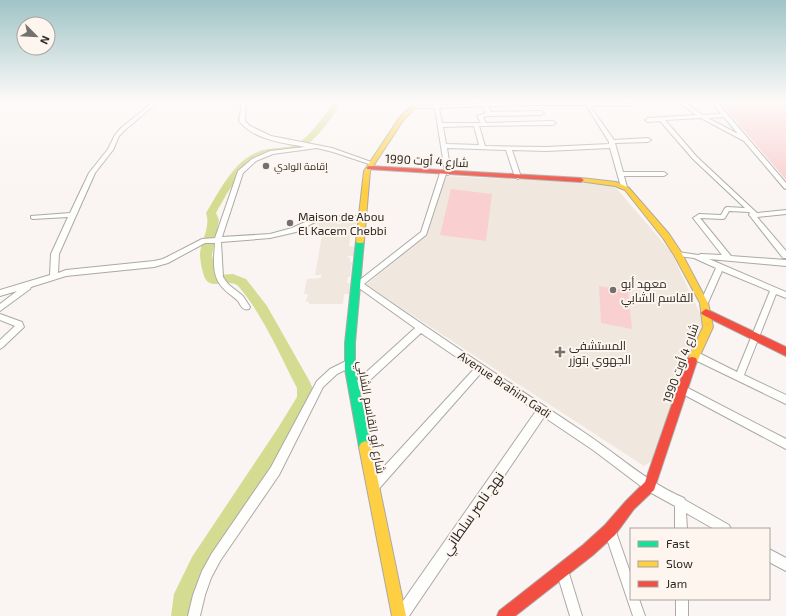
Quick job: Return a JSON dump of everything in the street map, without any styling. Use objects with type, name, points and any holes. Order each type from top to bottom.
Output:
[{"type":"street","points":[[54,276],[56,254],[92,173],[113,146],[117,136],[122,131]]},
{"type":"street","points":[[256,131],[274,138],[338,152],[369,168],[394,131]]},
{"type":"street","points":[[357,285],[424,233],[446,173],[441,131]]},
{"type":"street","points":[[478,131],[482,146]]},
{"type":"street","points":[[604,131],[612,144],[624,187]]},
{"type":"street","points":[[670,131],[690,154],[752,212],[754,218],[786,256]]},
{"type":"street","points":[[729,131],[749,142]]},
{"type":"street","points":[[739,131],[786,187]]},
{"type":"street","points":[[443,146],[546,149],[648,140]]},
{"type":"street","points":[[246,307],[240,298],[225,286],[219,278],[216,240],[240,172],[245,166],[262,155],[272,152],[316,147]]},
{"type":"street","points":[[509,148],[518,177]]},
{"type":"street","name":"شارع 4 أوت 1990","points":[[369,168],[605,182],[624,187],[642,205],[678,254],[704,304],[708,322],[706,332],[694,354],[650,486],[630,505],[610,530],[588,550],[504,616]]},
{"type":"street","name":"شارع أبو القاسم الشابي","points":[[369,168],[362,218],[357,285],[351,329],[350,363],[372,487],[400,616]]},
{"type":"street","points":[[620,174],[664,174]]},
{"type":"street","points":[[729,259],[696,218],[699,216],[723,217],[727,208],[752,212],[786,212]]},
{"type":"street","points":[[33,217],[73,215]]},
{"type":"street","points":[[0,293],[54,276],[76,271],[154,264],[165,261],[204,242],[270,236],[294,230],[316,218],[362,218]]},
{"type":"street","points":[[678,254],[786,263]]},
{"type":"street","points":[[695,256],[786,295]]},
{"type":"street","points":[[704,304],[720,268]]},
{"type":"street","points":[[0,308],[29,285]]},
{"type":"street","name":"Avenue Brahim Gadi","points":[[357,285],[597,447],[650,486],[723,528]]},
{"type":"street","points":[[739,377],[754,336],[774,290]]},
{"type":"street","points":[[706,314],[786,352]]},
{"type":"street","points":[[0,317],[19,324],[20,327],[0,345]]},
{"type":"street","points":[[354,389],[421,328]]},
{"type":"street","points":[[694,354],[786,400]]},
{"type":"street","points":[[194,616],[202,584],[213,561],[231,532],[274,472],[294,437],[320,385],[333,372],[350,363]]},
{"type":"street","points":[[372,487],[480,368]]},
{"type":"street","points":[[682,389],[786,444]]},
{"type":"street","name":"نهج ناصر سلطاني","points":[[400,616],[543,410]]},
{"type":"street","points":[[680,502],[681,528]]},
{"type":"street","points":[[610,530],[630,590]]},
{"type":"street","points":[[770,556],[786,565]]},
{"type":"street","points":[[562,570],[576,616]]},
{"type":"street","points":[[633,600],[639,616]]},
{"type":"street","points":[[682,600],[682,616]]},
{"type":"shaded area","points":[[744,131],[786,131],[786,180]]},
{"type":"shaded area","points":[[446,176],[608,184],[617,189],[671,252],[704,322],[684,359],[670,429],[659,456],[644,466],[366,285],[427,234]]},
{"type":"shaded area","points":[[451,189],[492,194],[486,241],[440,235]]},
{"type":"shaded area","points":[[318,220],[337,220],[337,224],[341,224],[341,221],[356,221],[356,224],[352,225],[349,246],[355,247],[354,256],[347,257],[350,258],[350,262],[352,262],[350,277],[348,277],[347,283],[350,283],[349,294],[344,294],[343,304],[309,304],[309,302],[306,302],[308,294],[304,294],[307,279],[321,278],[322,275],[315,275],[323,230],[316,230]]},
{"type":"shaded area","points":[[599,286],[628,291],[632,329],[601,323]]},
{"type":"waterway","points":[[181,616],[184,594],[199,564],[284,433],[304,398],[305,387],[262,310],[242,282],[233,278],[215,280],[210,276],[206,255],[214,220],[211,213],[234,176],[248,161],[267,151],[296,148],[304,143],[316,131]]},
{"type":"traffic: fast","points":[[360,241],[350,343],[350,369],[365,447]]},
{"type":"traffic: slow","points":[[360,241],[367,171],[394,131]]},
{"type":"traffic: slow","points":[[581,180],[616,184],[627,189],[666,236],[678,254],[704,303],[708,327],[692,361]]},
{"type":"traffic: slow","points":[[365,447],[399,616]]},
{"type":"traffic: jam","points":[[369,168],[581,180]]},
{"type":"traffic: jam","points":[[706,313],[786,352]]},
{"type":"traffic: jam","points":[[504,616],[588,550],[610,530],[630,505],[650,486],[692,361]]},
{"type":"place","name":"إقامة الوادي","points":[[266,166]]},
{"type":"place","name":"Maison de Abou El Kacem Chebbi","points":[[290,223]]},
{"type":"place","name":"معهد أبو القاسم الشابي","points":[[613,290]]},
{"type":"place","name":"المستشفى الجهوي بتوزر","points":[[560,352]]}]
